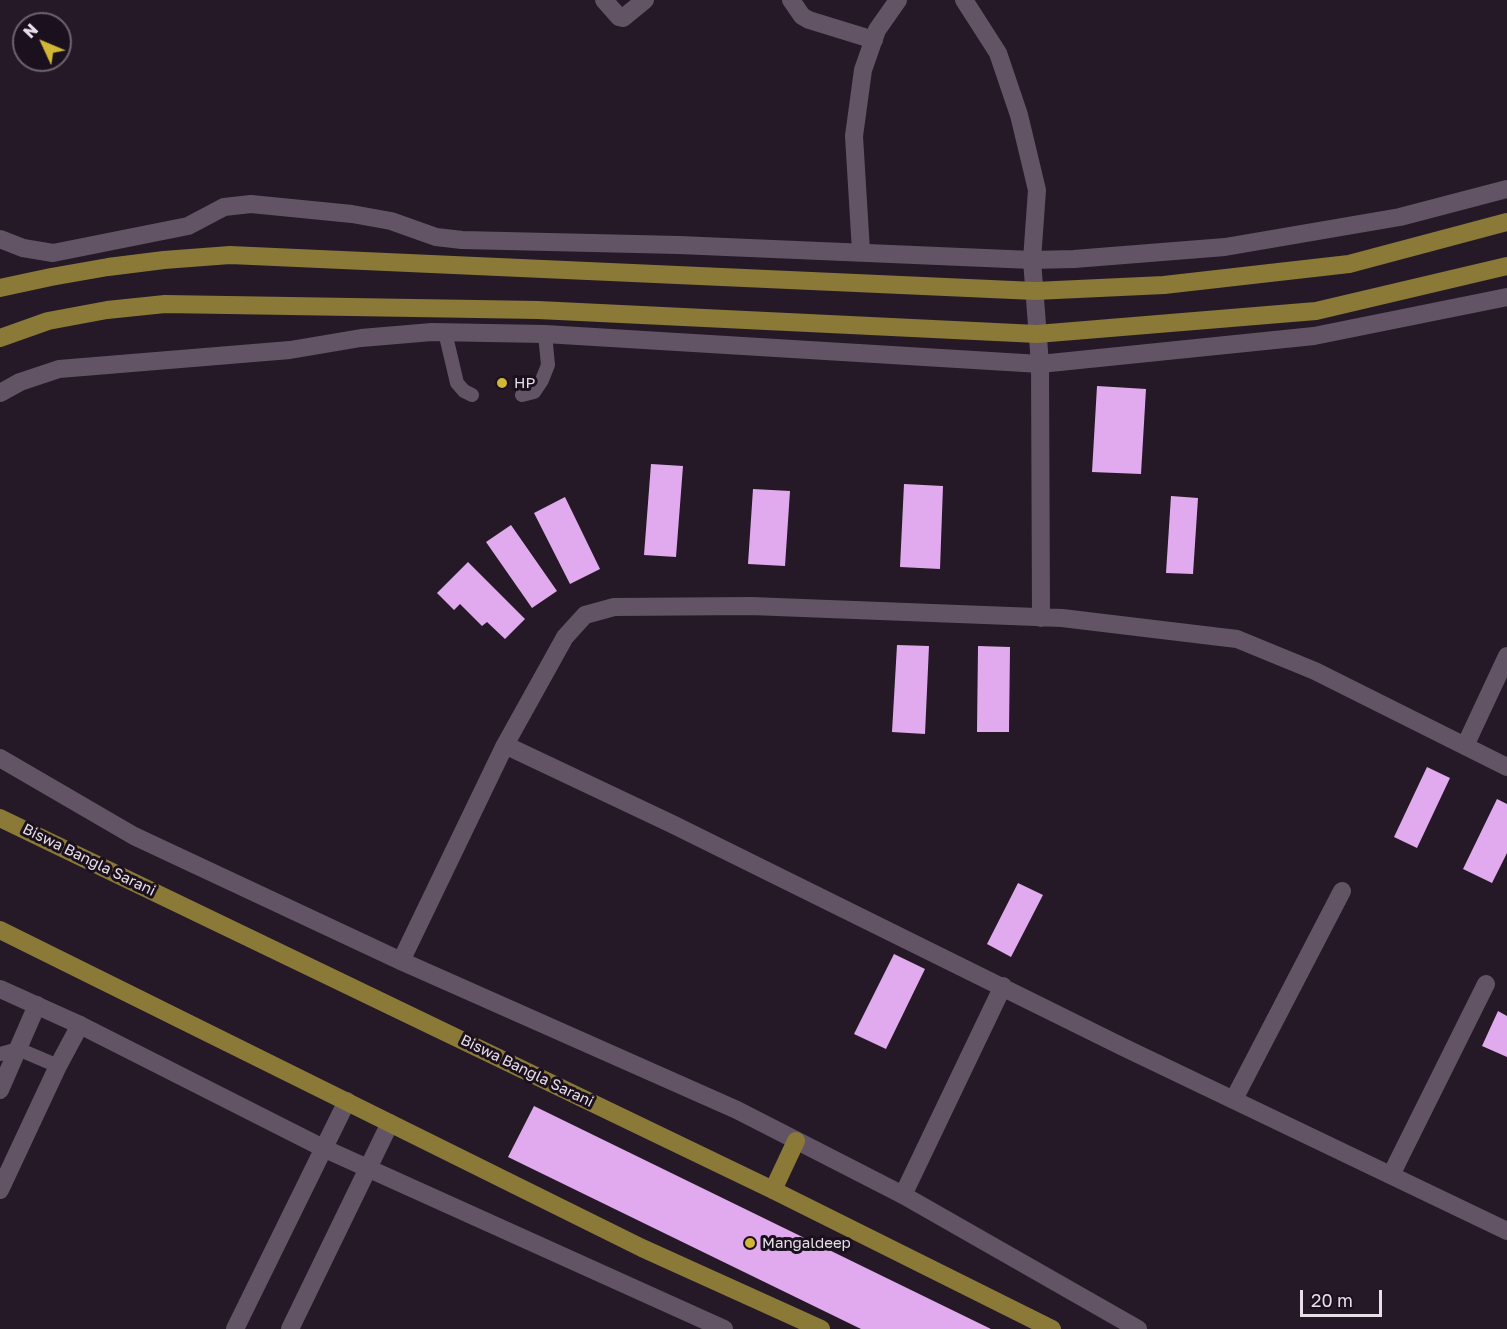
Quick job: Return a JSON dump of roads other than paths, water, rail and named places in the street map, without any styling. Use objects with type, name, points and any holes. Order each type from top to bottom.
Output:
[{"type":"main road","points":[[0,288],[108,267],[230,255],[1035,291],[1164,285],[1349,264],[1507,222]]},
{"type":"main road","points":[[0,338],[48,321],[107,310],[165,304],[538,310],[1037,334],[1316,311],[1507,266]]},
{"type":"main road","name":"Biswa Bangla Sarani","points":[[0,818],[773,1190],[1052,1329]]},
{"type":"main road","points":[[0,930],[642,1248],[821,1329]]},
{"type":"main road","points":[[773,1190],[796,1141]]},
{"type":"street","points":[[604,0],[619,17],[623,18],[645,0]]},
{"type":"street","points":[[791,0],[802,16],[809,20],[874,40]]},
{"type":"street","points":[[861,251],[854,136],[863,70],[877,30],[898,0]]},
{"type":"street","points":[[964,0],[998,53],[1019,115],[1037,190],[1032,260],[1040,364],[1041,618]]},
{"type":"street","points":[[0,239],[23,248],[53,253],[188,226],[224,207],[251,204],[352,214],[391,222],[435,237],[462,240],[861,251],[1032,260],[1074,259],[1225,247],[1400,217],[1507,189]]},
{"type":"street","points":[[0,393],[20,382],[59,369],[290,350],[361,338],[445,332],[545,334],[1040,364],[1314,336],[1507,297]]},
{"type":"street","points":[[401,962],[505,745],[565,637],[585,615],[614,607],[751,606],[1062,618],[1237,639],[1315,671],[1507,767]]},
{"type":"street","points":[[1465,746],[1507,656]]},
{"type":"street","points":[[505,745],[672,824],[1123,1047],[1507,1231]]},
{"type":"street","points":[[0,758],[134,836],[401,962],[737,1110],[903,1195],[1138,1329]]},
{"type":"street","points":[[1234,1099],[1342,891]]},
{"type":"street","points":[[1390,1175],[1486,984]]},
{"type":"street","points":[[903,1195],[1003,986]]},
{"type":"street","points":[[0,989],[80,1025],[323,1148],[724,1329]]},
{"type":"street","points":[[0,1090],[37,1005]]},
{"type":"street","points":[[0,1190],[58,1066],[80,1025]]},
{"type":"street","points":[[235,1329],[346,1101]]},
{"type":"street","points":[[290,1329],[390,1123]]},
{"type":"lane","points":[[445,332],[457,383],[464,391],[472,395]]},
{"type":"lane","points":[[522,395],[534,392],[548,366],[545,334]]},
{"type":"lane","points":[[0,1054],[18,1049],[58,1066]]},
{"type":"place","name":"HP","points":[[502,383]]},
{"type":"place","name":"Mangaldeep","points":[[750,1243]]}]
